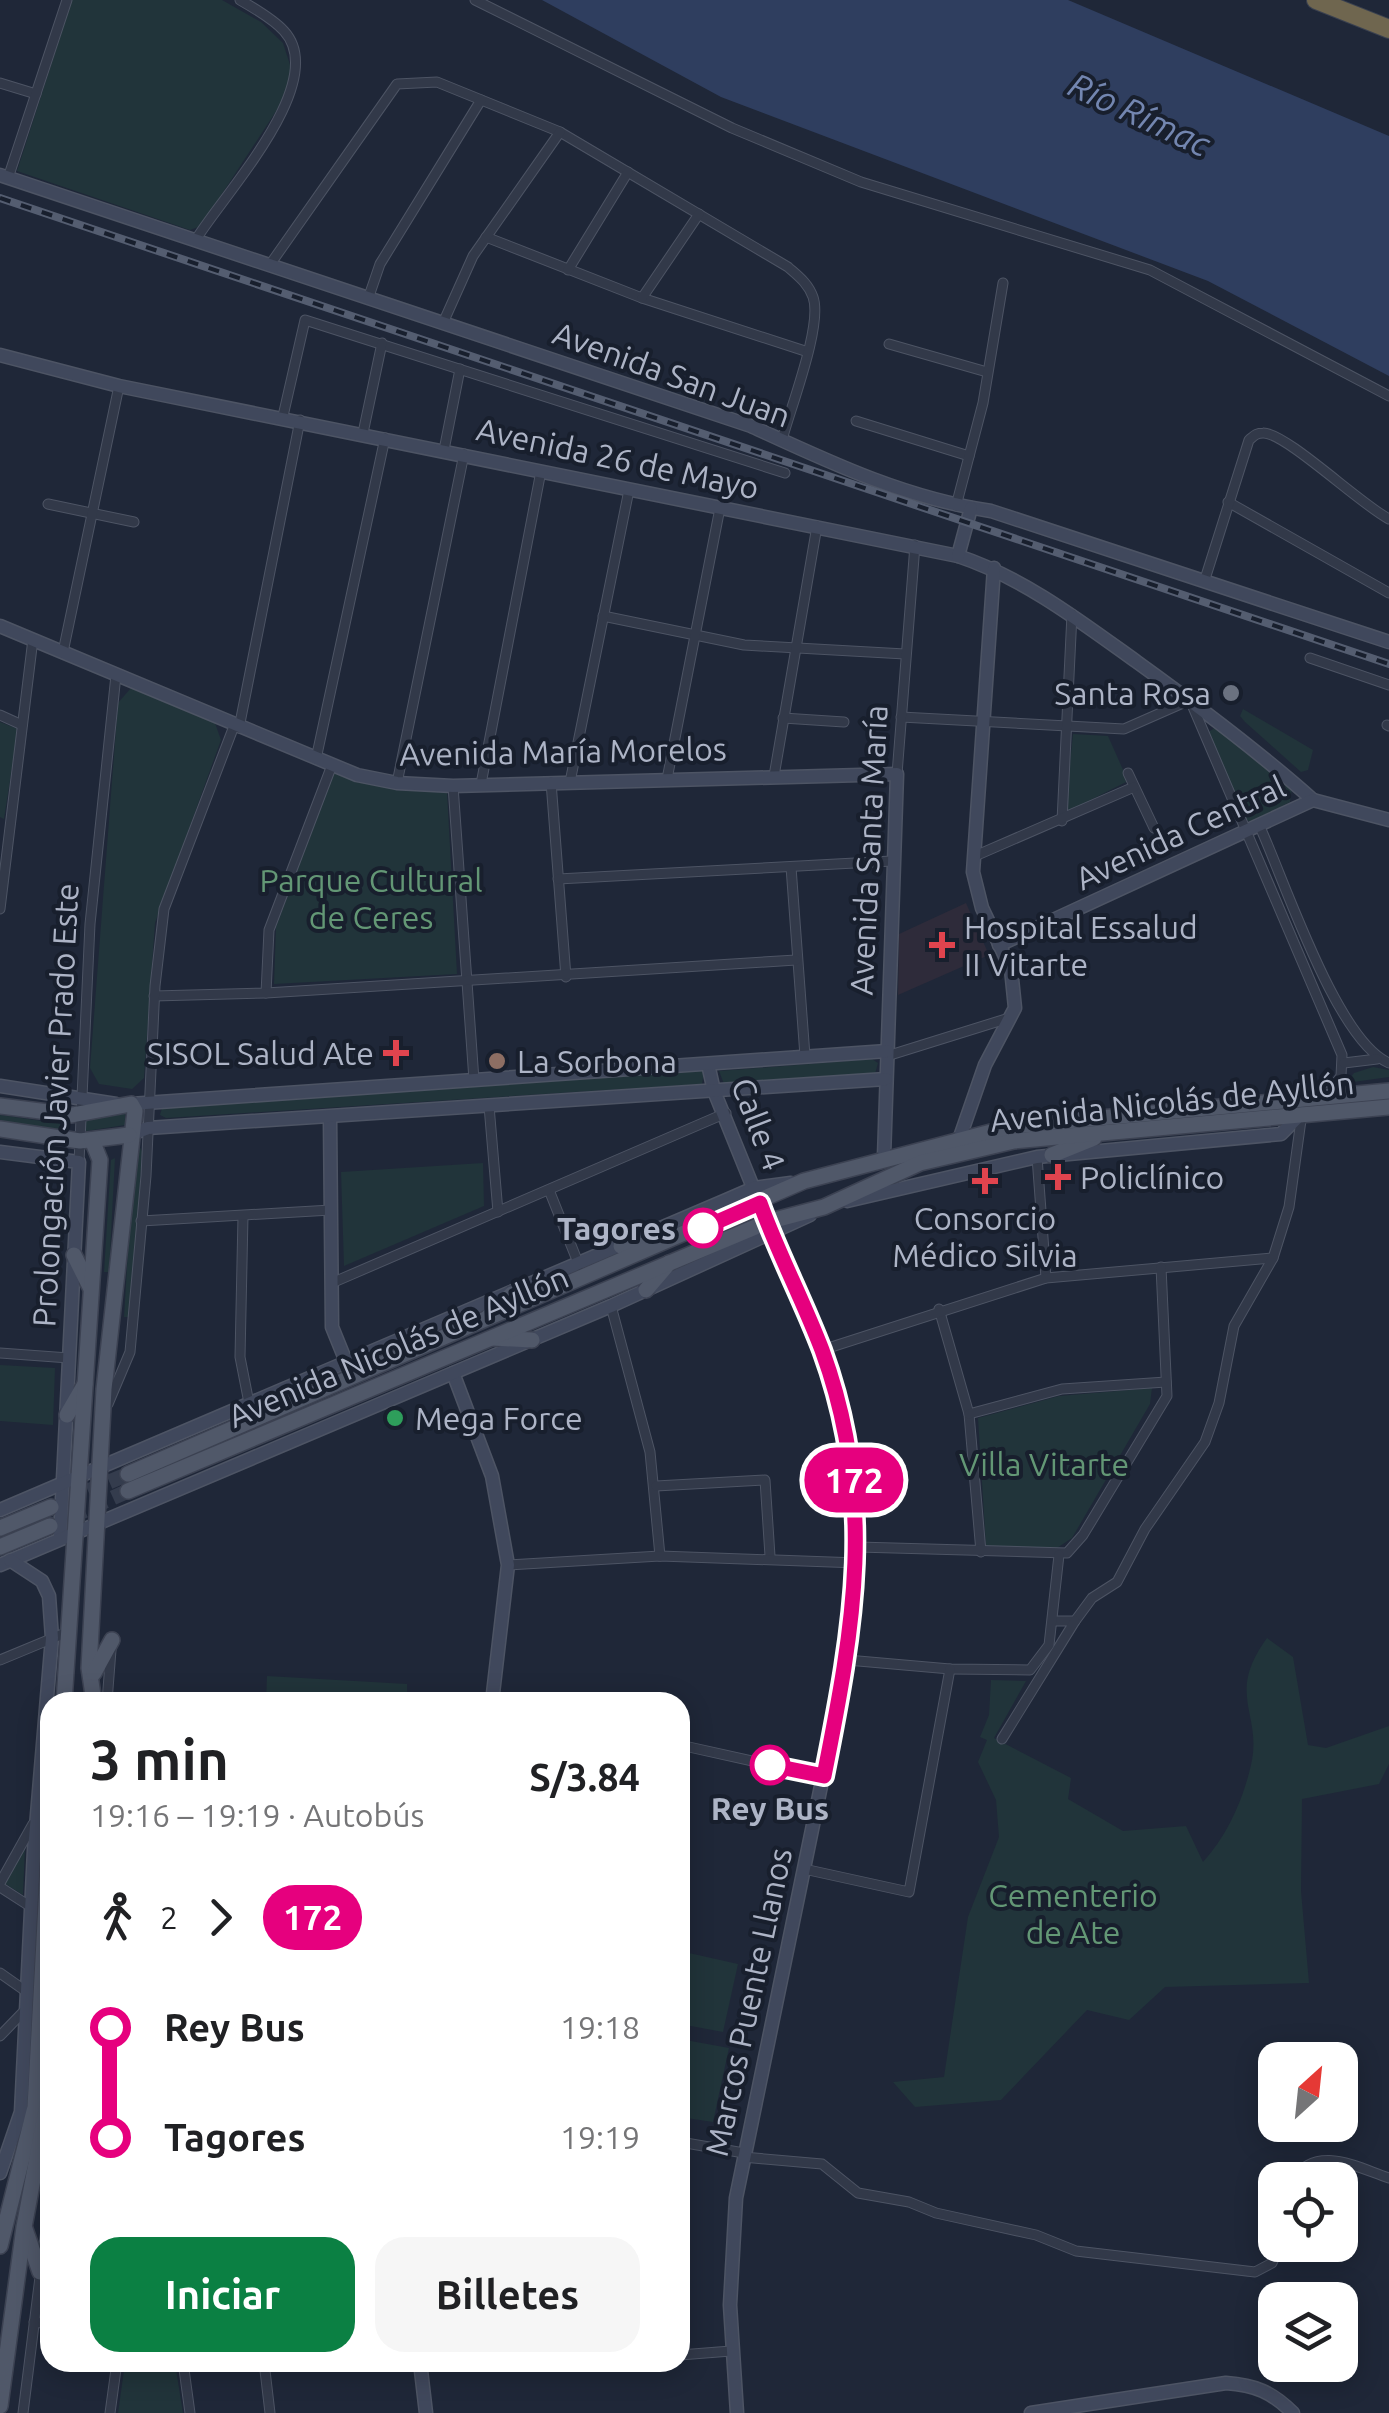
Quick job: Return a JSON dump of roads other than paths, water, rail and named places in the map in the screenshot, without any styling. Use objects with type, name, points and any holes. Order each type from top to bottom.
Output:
[{"type":"highway","points":[[1316,0],[1389,30]]},
{"type":"main road","name":"Avenida Nicolás de Ayllón","points":[[128,1483],[486,1330],[757,1196],[804,1181],[960,1137],[1056,1119],[1387,1094]]},
{"type":"main road","name":"Avenida Nicolás de Ayllón","points":[[486,1330],[769,1229],[885,1177],[954,1153],[1302,1112],[1387,1094]]},
{"type":"main road","points":[[0,1106],[127,1104]]},
{"type":"main road","name":"Prolongación Javier Prado Este","points":[[93,1692],[92,1610],[102,1417],[130,1135],[136,1119],[127,1104]]},
{"type":"main road","points":[[0,1130],[86,1140],[130,1135]]},
{"type":"main road","points":[[1044,1156],[1111,1132]]},
{"type":"main road","name":"Prolongación Javier Prado Este","points":[[65,1692],[100,1160],[86,1140]]},
{"type":"main road","points":[[621,1246],[662,1245]]},
{"type":"main road","points":[[74,1255],[92,1292]]},
{"type":"main road","points":[[646,1290],[671,1261]]},
{"type":"main road","points":[[512,1294],[486,1330],[532,1340]]},
{"type":"main road","points":[[68,1415],[87,1380]]},
{"type":"main road","points":[[0,1528],[51,1507]]},
{"type":"main road","points":[[3,1557],[55,1532]]},
{"type":"main road","points":[[72,1610],[92,1610]]},
{"type":"main road","points":[[66,1677],[91,1672],[112,1640]]},
{"type":"main road","points":[[34,1850],[40,1845]]},
{"type":"main road","points":[[0,2246],[35,2108],[40,2012]]},
{"type":"main road","points":[[0,2406],[4,2330],[40,2143]]},
{"type":"main road","points":[[24,2227],[40,2272]]},
{"type":"street","points":[[4,177],[67,0]]},
{"type":"street","points":[[195,242],[280,115],[296,77],[294,49],[286,32],[240,0]]},
{"type":"street","points":[[476,0],[732,128],[861,182],[1150,270],[1389,396]]},
{"type":"street","points":[[0,82],[36,94]]},
{"type":"street","points":[[269,266],[397,84],[437,82],[560,132],[788,267],[806,283],[814,300],[814,321],[782,440]]},
{"type":"street","points":[[368,299],[380,264],[482,100]]},
{"type":"street","points":[[443,324],[486,237],[560,132]]},
{"type":"street","points":[[568,270],[628,172]]},
{"type":"street","name":"Avenida San Juan","points":[[4,177],[782,440],[847,472],[1205,580],[1386,641]]},
{"type":"street","points":[[642,298],[699,214]]},
{"type":"street","points":[[486,237],[642,298],[805,351]]},
{"type":"street","points":[[958,556],[970,456],[1003,282]]},
{"type":"street","points":[[283,416],[304,320],[785,474]]},
{"type":"street","points":[[362,433],[382,343]]},
{"type":"street","points":[[889,344],[987,372]]},
{"type":"street","name":"Avenida 26 de Mayo","points":[[0,355],[118,386],[283,416],[444,450],[462,459],[629,490],[718,515],[817,526],[915,545],[994,568],[1072,614],[1190,700],[1314,800]]},
{"type":"street","points":[[444,450],[460,369]]},
{"type":"street","points":[[63,652],[118,386]]},
{"type":"street","name":"Prolongación Javier Prado Este","points":[[102,1417],[130,1352],[154,996],[168,898],[236,727],[300,420]]},
{"type":"street","points":[[856,421],[970,456]]},
{"type":"street","points":[[1205,580],[1249,440],[1267,432],[1300,452],[1366,508],[1389,518]]},
{"type":"street","points":[[316,759],[385,438]]},
{"type":"street","points":[[397,783],[462,459]]},
{"type":"street","points":[[481,784],[542,471]]},
{"type":"street","points":[[570,782],[629,490]]},
{"type":"street","points":[[1228,502],[1389,593]]},
{"type":"street","points":[[48,504],[134,522]]},
{"type":"street","points":[[667,779],[718,515]]},
{"type":"street","points":[[774,776],[817,526]]},
{"type":"street","name":"Avenida Santa María","points":[[884,1157],[892,861],[915,545]]},
{"type":"street","points":[[960,1137],[985,1064],[1012,1017],[1011,970],[975,887],[994,568]]},
{"type":"street","points":[[1062,821],[1072,614]]},
{"type":"street","points":[[604,616],[794,650],[905,654]]},
{"type":"street","name":"Avenida María Morelos","points":[[0,626],[152,686],[236,727],[316,759],[397,783],[453,786],[897,774]]},
{"type":"street","points":[[0,909],[5,823],[33,639]]},
{"type":"street","points":[[1310,658],[1389,685]]},
{"type":"street","name":"Prolongación Javier Prado Este","points":[[55,1532],[65,1482],[79,1162],[86,1140],[81,1105],[90,924],[116,675]]},
{"type":"street","points":[[901,716],[1128,728],[1190,700],[1343,1015],[1358,1040],[1385,1061]]},
{"type":"street","points":[[0,715],[22,724]]},
{"type":"street","points":[[783,718],[844,722]]},
{"type":"street","points":[[266,993],[269,930],[332,765]]},
{"type":"street","points":[[1128,773],[1154,828]]},
{"type":"street","points":[[551,782],[566,977]]},
{"type":"street","points":[[453,786],[474,1080]]},
{"type":"street","points":[[974,856],[1134,788]]},
{"type":"street","name":"Avenida Central","points":[[1000,944],[1314,800],[1389,820]]},
{"type":"street","points":[[1254,830],[1344,1063]]},
{"type":"street","points":[[558,879],[892,861]]},
{"type":"street","points":[[791,867],[805,1056]]},
{"type":"street","points":[[154,996],[566,977],[796,960]]},
{"type":"street","points":[[127,1104],[805,1056],[887,1054],[1012,1017]]},
{"type":"street","points":[[1324,1099],[1344,1063],[1362,1058],[1385,1061]]},
{"type":"street","name":"Calle 4","points":[[708,1064],[714,1091],[757,1196]]},
{"type":"street","points":[[130,1135],[148,1128],[886,1080]]},
{"type":"street","points":[[0,1086],[81,1105]]},
{"type":"street","points":[[489,1106],[498,1212]]},
{"type":"street","points":[[824,1207],[1044,1156],[1281,1134],[1302,1112]]},
{"type":"street","points":[[1002,1738],[1074,1621],[1092,1598],[1117,1582],[1144,1529],[1205,1442],[1219,1404],[1234,1326],[1273,1258],[1290,1208],[1302,1112]]},
{"type":"street","points":[[334,1282],[726,1113]]},
{"type":"street","points":[[330,1117],[332,1327],[346,1364]]},
{"type":"street","points":[[0,1152],[79,1162]]},
{"type":"street","points":[[1044,1156],[1046,1278]]},
{"type":"street","points":[[549,1190],[579,1265]]},
{"type":"street","points":[[0,1510],[621,1246],[757,1196]]},
{"type":"street","name":"Marcos Puente Llanos","points":[[737,2413],[731,2351],[730,2254],[743,2155],[847,1660],[858,1562],[852,1466],[822,1350],[757,1196]]},
{"type":"street","points":[[141,1222],[331,1210]]},
{"type":"street","points":[[244,1216],[240,1357],[249,1404]]},
{"type":"street","points":[[55,1532],[77,1531],[452,1374],[646,1290],[769,1229]]},
{"type":"street","points":[[822,1350],[940,1308],[1046,1278],[1273,1258]]},
{"type":"street","points":[[858,1547],[1067,1553],[1084,1535],[1167,1396],[1161,1267]]},
{"type":"street","points":[[611,1306],[656,1486],[660,1556]]},
{"type":"street","points":[[940,1308],[970,1414],[981,1552]]},
{"type":"street","points":[[0,1353],[69,1358]]},
{"type":"street","points":[[452,1374],[492,1476],[508,1565],[493,1692]]},
{"type":"street","points":[[970,1414],[1062,1389],[1166,1382]]},
{"type":"street","points":[[656,1486],[765,1480],[770,1556]]},
{"type":"street","points":[[847,1660],[950,1669],[1030,1670],[1049,1645],[1059,1555]]},
{"type":"street","points":[[508,1565],[660,1556],[770,1556],[858,1562]]},
{"type":"street","points":[[3,1557],[42,1581],[49,1596],[52,1638],[47,1692]]},
{"type":"street","points":[[1054,1620],[1074,1621]]},
{"type":"street","points":[[0,1660],[70,1632]]},
{"type":"street","points":[[107,1692],[112,1640]]},
{"type":"street","points":[[804,1869],[909,1892],[950,1669]]},
{"type":"street","points":[[690,1747],[824,1776]]},
{"type":"street","points":[[1,2169],[21,2112],[40,1781]]},
{"type":"street","points":[[31,1907],[0,1884],[37,1817]]},
{"type":"street","points":[[0,1973],[27,1992]]},
{"type":"street","points":[[0,2036],[26,2009]]},
{"type":"street","points":[[690,2144],[822,2164],[858,2193],[910,2202],[936,2214],[1036,2236],[1076,2251],[1255,2272],[1272,2262]]},
{"type":"street","points":[[1314,2162],[1343,2162]]},
{"type":"street","points":[[1358,2167],[1389,2178]]},
{"type":"street","points":[[23,2413],[40,2272]]},
{"type":"street","points":[[34,2322],[40,2323]]},
{"type":"street","points":[[690,2354],[731,2351]]},
{"type":"street","points":[[110,2413],[116,2372]]},
{"type":"street","points":[[185,2372],[190,2413]]},
{"type":"street","points":[[265,2372],[270,2413]]},
{"type":"street","points":[[421,2372],[426,2413]]},
{"type":"street","points":[[1031,2413],[1226,2383],[1253,2385],[1277,2397],[1294,2413]]},
{"type":"water","name":"Río Rímac","points":[[542,0],[1068,0],[1389,136],[1389,376],[1208,281],[721,97]]},
{"type":"tunnel","points":[[67,1500],[128,1474]]},
{"type":"tunnel","points":[[50,1526],[128,1491]]},
{"type":"railway","points":[[0,198],[1389,664]]},
{"type":"place","name":"Santa Rosa","points":[[1231,693]]},
{"type":"place","name":"Hospital Essalud II Vitarte","points":[[942,945]]},
{"type":"place","name":"SISOL Salud Ate","points":[[396,1053]]},
{"type":"place","name":"La Sorbona","points":[[497,1061]]},
{"type":"place","name":"Policlínico","points":[[1058,1177]]},
{"type":"place","name":"Consorcio Médico Silvia","points":[[985,1181]]},
{"type":"place","name":"Tagores","points":[[703,1228]]},
{"type":"place","name":"Mega Force","points":[[395,1418]]},
{"type":"place","name":"Rey Bus","points":[[770,1765]]},
{"type":"park label","name":"Parque Cultural de Ceres","points":[[371,898]]},
{"type":"park label","name":"Villa Vitarte","points":[[1044,1464]]},
{"type":"park label","name":"Cementerio de Ate","points":[[1073,1914]]}]
